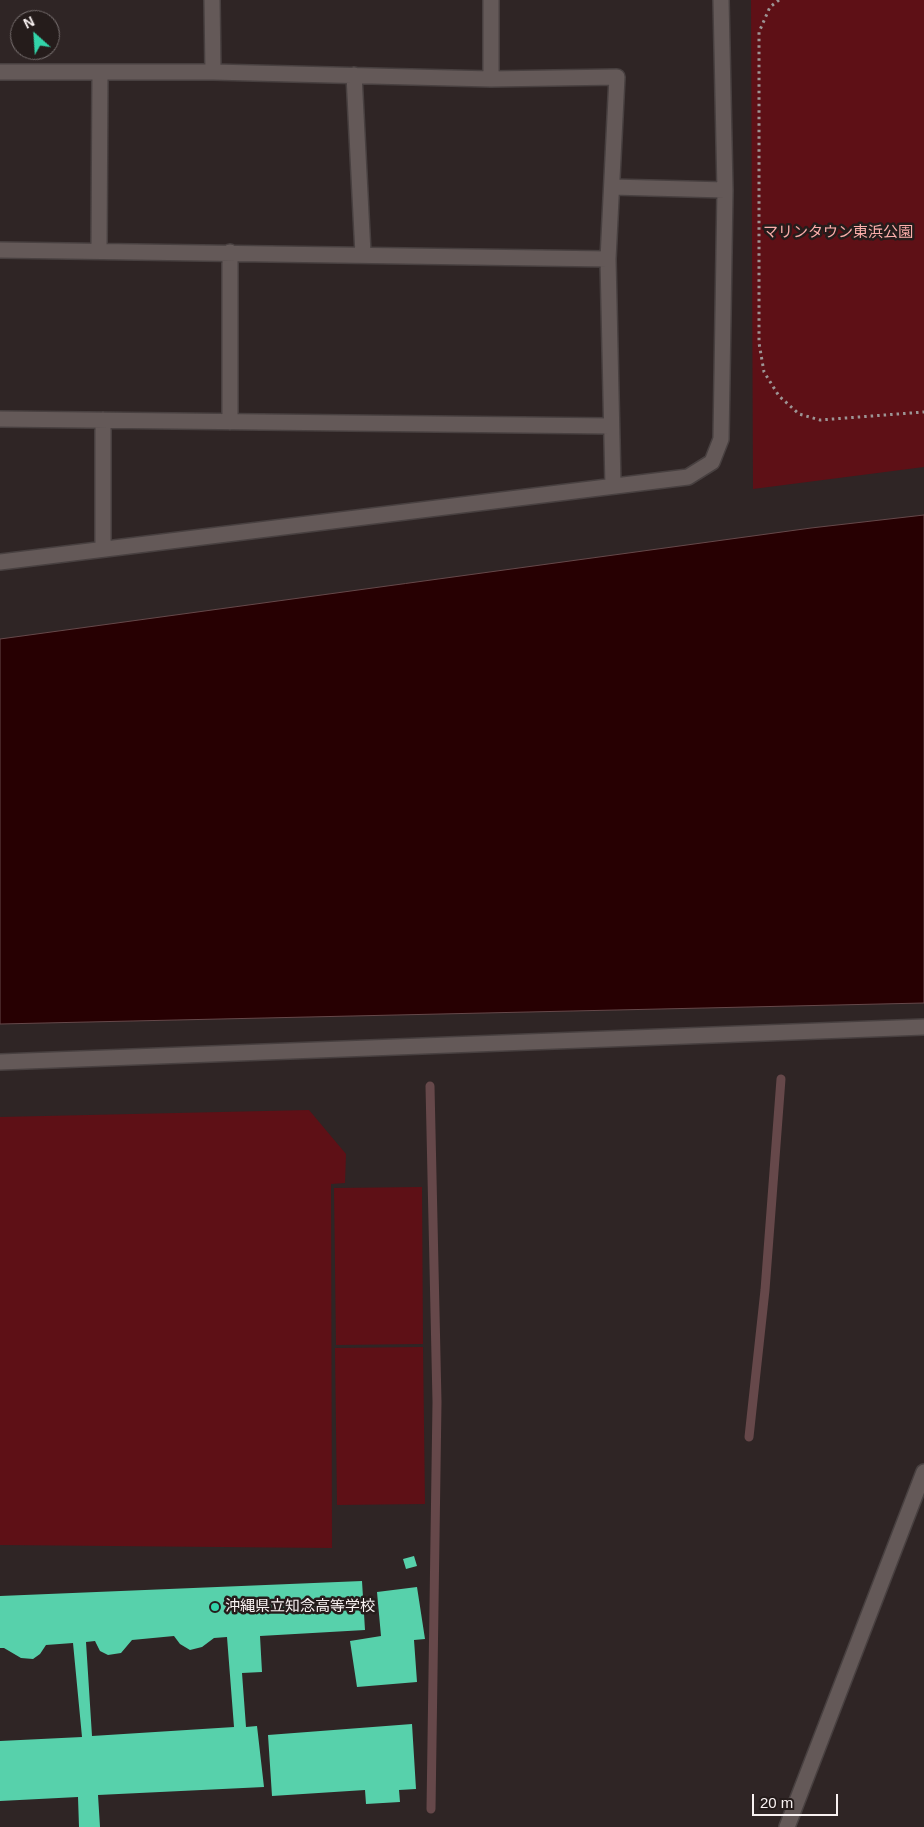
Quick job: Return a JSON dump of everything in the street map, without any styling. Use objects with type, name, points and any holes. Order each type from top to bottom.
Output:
[{"type":"street","points":[[212,0],[212,72]]},
{"type":"street","points":[[491,0],[491,79]]},
{"type":"street","points":[[0,562],[688,477],[712,462],[721,439],[725,190],[721,0]]},
{"type":"street","points":[[0,72],[212,72],[491,79],[617,77],[608,258],[610,426],[613,486]]},
{"type":"street","points":[[99,250],[100,72]]},
{"type":"street","points":[[354,75],[363,254]]},
{"type":"street","points":[[612,187],[725,190]]},
{"type":"street","points":[[0,250],[608,258]]},
{"type":"street","points":[[230,252],[230,422]]},
{"type":"street","points":[[0,419],[610,426]]},
{"type":"street","points":[[103,420],[103,549]]},
{"type":"street","points":[[0,1062],[924,1027]]},
{"type":"street","points":[[787,1827],[924,1472]]},
{"type":"path","points":[[779,0],[770,7],[759,32],[759,343],[764,372],[779,396],[799,414],[820,420],[924,412]]},
{"type":"green space","name":"マリンタウン東浜公園","points":[[751,0],[924,0],[924,467],[753,489]]},
{"type":"green space","points":[[309,1110],[346,1154],[345,1183],[331,1184],[332,1548],[0,1545],[0,1117]]},
{"type":"green space","points":[[422,1187],[423,1344],[336,1345],[334,1188]]},
{"type":"green space","points":[[423,1347],[425,1504],[337,1505],[335,1348]]},
{"type":"shaded area","points":[[924,515],[924,1003],[0,1024],[0,639],[811,528]]},
{"type":"building","points":[[414,1556],[417,1566],[406,1569],[403,1559]]},
{"type":"building","points":[[362,1581],[365,1630],[260,1636],[262,1672],[242,1673],[246,1727],[257,1726],[264,1787],[98,1795],[100,1827],[79,1827],[78,1797],[0,1801],[0,1741],[82,1737],[73,1643],[46,1645],[40,1654],[33,1659],[21,1658],[4,1648],[0,1648],[0,1596]],"holes":[[[174,1636],[180,1644],[190,1650],[202,1647],[214,1638],[227,1637],[234,1727],[92,1736],[86,1642],[95,1641],[100,1651],[108,1655],[121,1653],[132,1640]]]},
{"type":"building","points":[[417,1587],[425,1639],[414,1640],[417,1682],[357,1687],[350,1641],[381,1636],[377,1592]]},
{"type":"building","points":[[412,1724],[416,1789],[399,1790],[400,1802],[366,1804],[365,1790],[272,1796],[268,1735]]},
{"type":"waterway","points":[[749,1437],[765,1290],[781,1079]]},
{"type":"waterway","points":[[430,1086],[437,1402],[431,1809]]},
{"type":"place","name":"沖縄県立知念高等学校","points":[[215,1607]]}]
